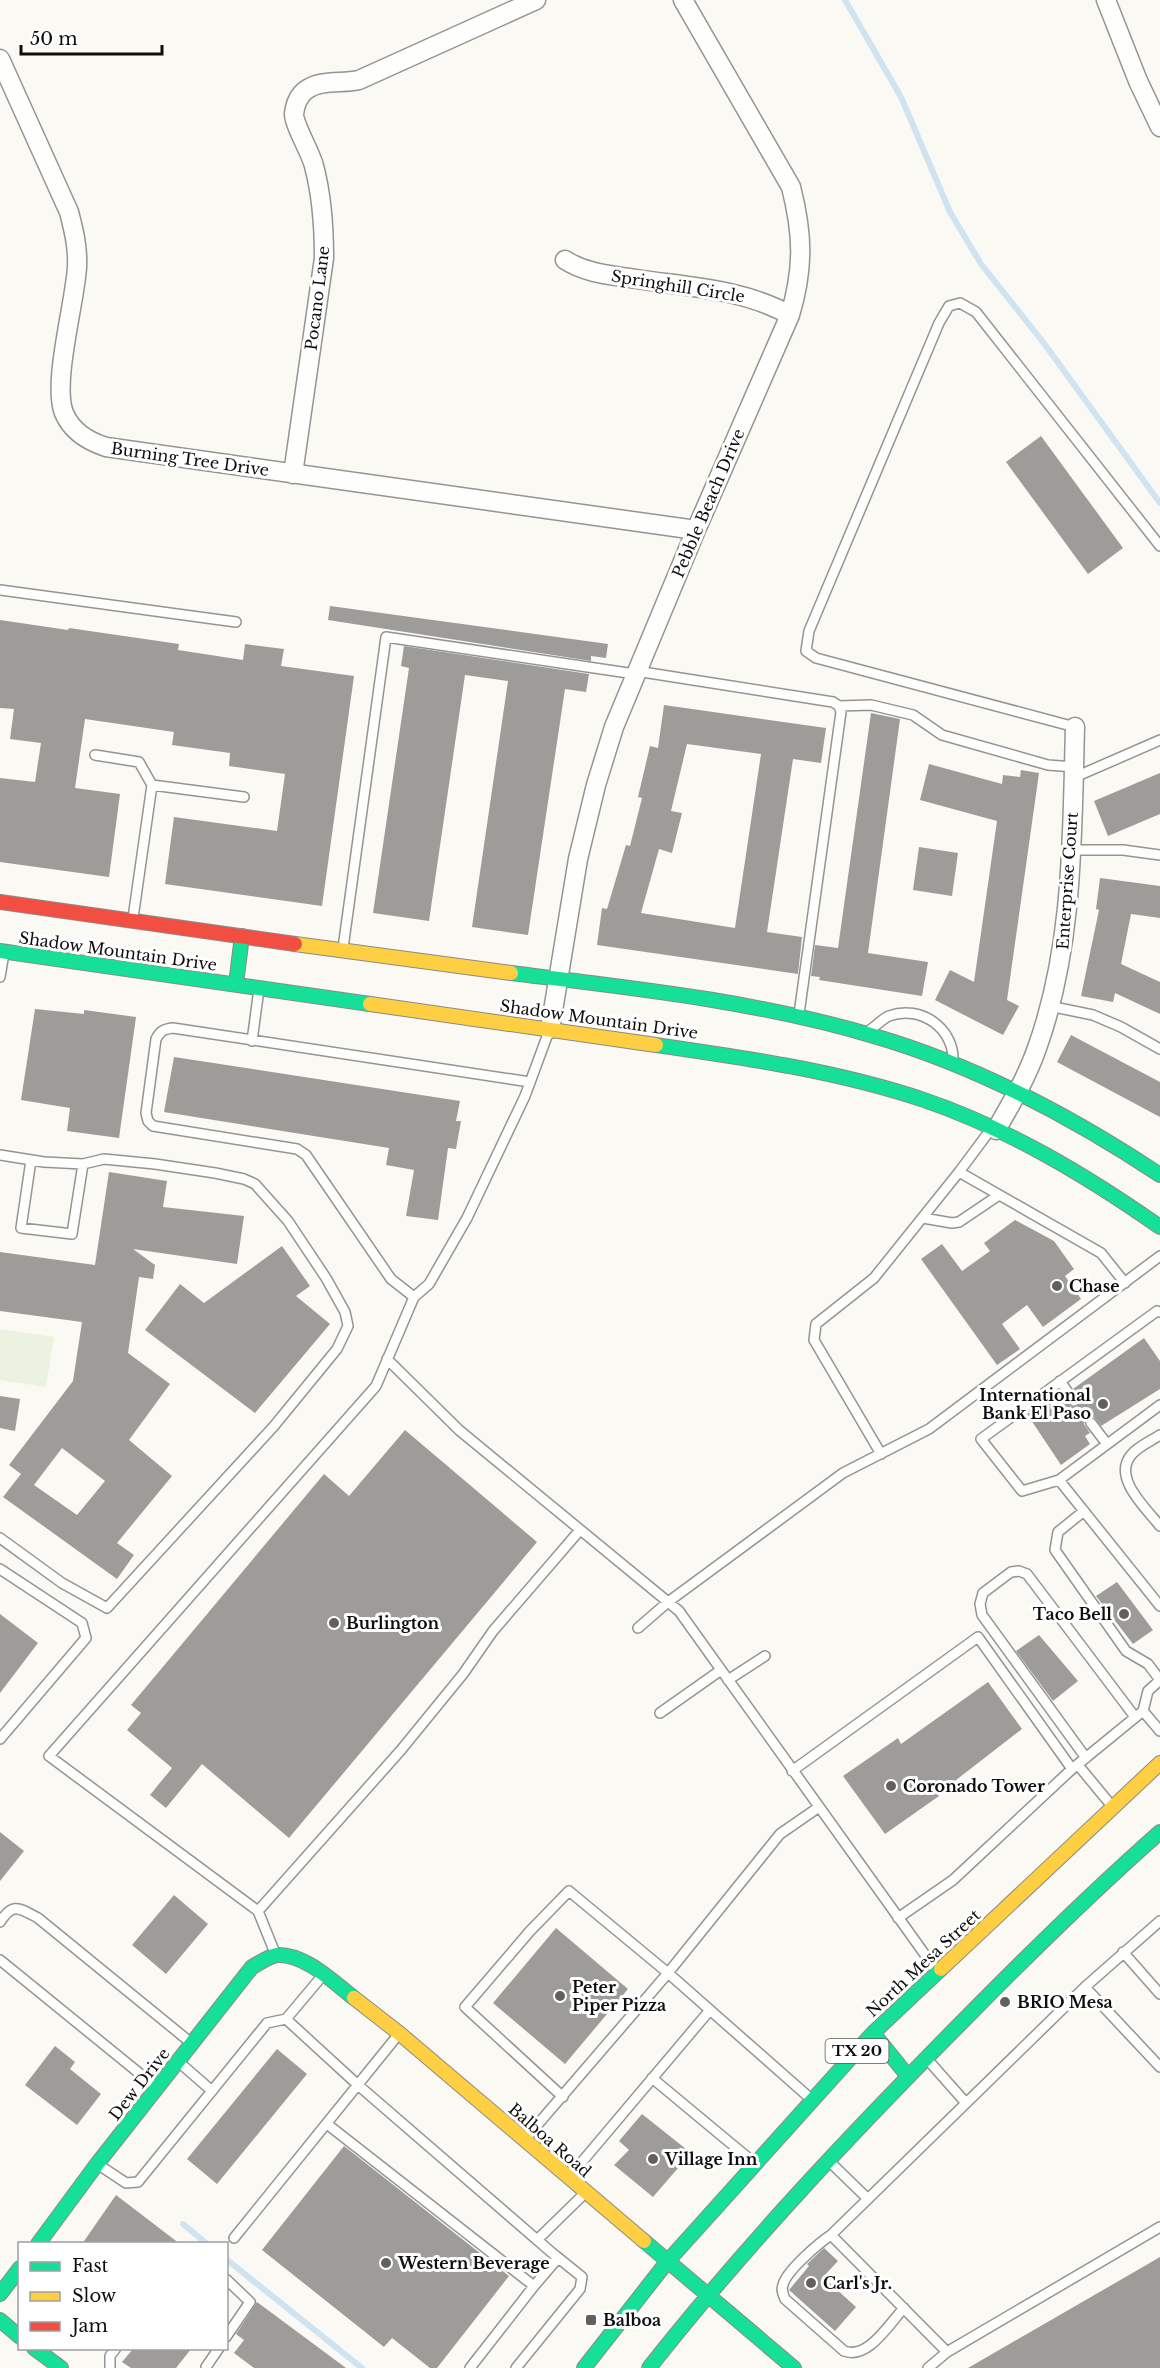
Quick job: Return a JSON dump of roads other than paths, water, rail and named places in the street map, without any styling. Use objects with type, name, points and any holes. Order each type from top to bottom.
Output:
[{"type":"main road","name":"Shadow Mountain Drive","points":[[0,902],[640,990],[799,1017],[866,1034],[953,1063],[1017,1092],[1113,1144],[1160,1175]]},
{"type":"main road","points":[[236,984],[242,936]]},
{"type":"main road","name":"Shadow Mountain Drive","points":[[2,952],[756,1059],[825,1073],[920,1099],[994,1129],[1048,1156],[1109,1191],[1160,1227]]},
{"type":"main road","name":"North Mesa Street","points":[[584,2368],[668,2262],[873,2033],[1160,1763]]},
{"type":"main road","name":"TX 20","points":[[649,2368],[706,2295],[907,2075],[1095,1888],[1160,1832]]},
{"type":"main road","name":"Balboa Road","points":[[276,1955],[297,1959],[323,1974],[399,2033],[794,2368]]},
{"type":"main road","name":"Dew Drive","points":[[40,2242],[252,1967],[276,1955]]},
{"type":"main road","points":[[873,2033],[907,2075]]},
{"type":"main road","points":[[0,2294],[18,2271]]},
{"type":"main road","points":[[0,2320],[18,2335]]},
{"type":"main road","points":[[35,2350],[61,2368]]},
{"type":"street","name":"Pocano Lane","points":[[293,474],[324,258],[323,210],[314,165],[294,115],[297,99],[315,85],[359,80],[536,0]]},
{"type":"street","name":"Pebble Beach Drive","points":[[550,1029],[578,859],[593,796],[614,727],[696,530],[790,315],[798,287],[802,243],[791,186],[683,0]]},
{"type":"street","points":[[1106,0],[1138,81],[1160,127]]},
{"type":"street","name":"Burning Tree Drive","points":[[0,59],[69,213],[76,238],[77,270],[60,387],[61,403],[70,423],[90,441],[106,447],[696,530]]},
{"type":"street","name":"Springhill Circle","points":[[565,260],[592,272],[745,295],[790,315]]},
{"type":"street","name":"Enterprise Court","points":[[994,1129],[1017,1092],[1037,1048],[1059,970],[1064,939],[1071,850],[1075,727]]},
{"type":"lane","points":[[1075,727],[816,658],[806,651],[809,631],[939,323],[949,306],[960,303],[976,312],[1160,546]]},
{"type":"lane","points":[[0,590],[236,622]]},
{"type":"lane","points":[[343,950],[386,637],[833,702],[839,706],[871,705],[913,715],[942,735],[1074,772],[1160,740]]},
{"type":"lane","points":[[799,1017],[841,712],[839,706]]},
{"type":"lane","points":[[94,755],[139,762],[152,785],[132,920]]},
{"type":"lane","points":[[152,785],[244,797]]},
{"type":"lane","points":[[1071,850],[1123,850],[1160,855]]},
{"type":"lane","points":[[0,977],[2,952]]},
{"type":"lane","points":[[252,1041],[259,987]]},
{"type":"lane","points":[[1049,1006],[1093,1015],[1121,1027],[1160,1049]]},
{"type":"lane","points":[[866,1034],[891,1016],[907,1013],[929,1017],[948,1037],[954,1052],[953,1063]]},
{"type":"lane","points":[[414,1297],[391,1279],[306,1155],[297,1149],[153,1126],[146,1113],[156,1039],[160,1032],[173,1028],[530,1082]]},
{"type":"lane","points":[[276,1955],[258,1911],[49,1756],[376,1386],[414,1297],[429,1284],[467,1218],[530,1082],[550,1029]]},
{"type":"lane","points":[[880,1454],[814,1340],[816,1324],[874,1278],[994,1129]]},
{"type":"lane","points":[[0,1155],[83,1164],[104,1159],[155,1164],[214,1173],[244,1179],[255,1184],[288,1221],[326,1278],[345,1312],[348,1326],[337,1349],[274,1426],[108,1608],[62,1583],[0,1538]]},
{"type":"lane","points":[[31,1160],[21,1228],[72,1234],[83,1164]]},
{"type":"lane","points":[[959,1172],[1101,1253],[1125,1283]]},
{"type":"lane","points":[[923,1218],[959,1222],[999,1195]]},
{"type":"lane","points":[[638,1628],[668,1602],[843,1473],[929,1429],[1160,1256]]},
{"type":"lane","points":[[1160,1312],[1157,1311],[981,1440],[1022,1491],[1059,1480],[1160,1405]]},
{"type":"lane","points":[[387,1359],[459,1430],[679,1611],[937,1972]]},
{"type":"lane","points":[[1060,1381],[1074,1401]]},
{"type":"lane","points":[[1091,1423],[1107,1444]]},
{"type":"lane","points":[[1160,1435],[1134,1452],[1128,1460],[1125,1471],[1126,1482],[1160,1526]]},
{"type":"lane","points":[[1059,1480],[1160,1606]]},
{"type":"lane","points":[[898,1918],[953,1880],[1075,1767],[1143,1711],[1148,1690],[1160,1680],[1148,1664],[1126,1651],[1055,1550],[1058,1532],[1084,1511]]},
{"type":"lane","points":[[258,1911],[401,1750],[463,1674],[494,1631],[580,1530]]},
{"type":"lane","points":[[0,1569],[82,1623],[86,1638],[0,1739]]},
{"type":"lane","points":[[1086,1758],[982,1615],[983,1593],[1011,1572],[1019,1571],[1027,1574],[1135,1717]]},
{"type":"lane","points":[[792,1771],[978,1637],[1075,1767],[1113,1807]]},
{"type":"lane","points":[[728,1680],[765,1656]]},
{"type":"lane","points":[[660,1713],[721,1670]]},
{"type":"lane","points":[[1143,1711],[1160,1731]]},
{"type":"lane","points":[[524,2139],[563,2097],[668,1973],[780,1834],[819,1807]]},
{"type":"lane","points":[[563,2097],[465,2007],[530,1931],[569,1891],[668,1973],[812,2100]]},
{"type":"lane","points":[[0,1922],[8,1911],[16,1908],[38,1918],[192,2043]]},
{"type":"lane","points":[[904,2308],[868,2347],[856,2353],[850,2353],[844,2351],[786,2299],[782,2292],[783,2282],[814,2246],[831,2235],[1085,1987],[1160,1921]]},
{"type":"lane","points":[[1123,1952],[1160,1994]]},
{"type":"lane","points":[[0,1960],[157,2088]]},
{"type":"lane","points":[[98,2164],[126,2183],[138,2182],[267,2023],[286,2019],[323,1974]]},
{"type":"lane","points":[[1085,1987],[1160,2067]]},
{"type":"lane","points":[[569,2177],[710,2010]]},
{"type":"lane","points":[[286,2019],[358,2085],[582,2277],[580,2289],[516,2368]]},
{"type":"lane","points":[[234,2238],[399,2033]]},
{"type":"lane","points":[[926,2057],[966,2103]]},
{"type":"lane","points":[[178,2061],[212,2091]]},
{"type":"lane","points":[[652,2078],[755,2164]]},
{"type":"lane","points":[[327,2124],[534,2286]]},
{"type":"lane","points":[[828,2160],[868,2199]]},
{"type":"lane","points":[[537,2240],[586,2193]]},
{"type":"lane","points":[[931,2367],[947,2352],[1160,2227]]},
{"type":"lane","points":[[831,2235],[947,2352]]},
{"type":"lane","points":[[470,2368],[558,2258],[556,2256]]},
{"type":"lane","points":[[228,2281],[250,2302],[228,2334]]},
{"type":"lane","points":[[110,2368],[110,2356],[115,2350]]},
{"type":"lane","points":[[206,2368],[218,2350]]},
{"type":"waterway","points":[[845,0],[901,97],[950,212],[981,264],[1043,342],[1160,503]]},
{"type":"waterway","points":[[183,2224],[205,2242]]},
{"type":"waterway","points":[[228,2261],[362,2368]]},
{"type":"place","name":"Chase","points":[[1057,1286]]},
{"type":"place","name":"International Bank El Paso","points":[[1103,1404]]},
{"type":"place","name":"Taco Bell","points":[[1124,1614]]},
{"type":"place","name":"Burlington","points":[[334,1623]]},
{"type":"place","name":"Coronado Tower","points":[[891,1786]]},
{"type":"place","name":"Peter Piper Pizza","points":[[560,1996]]},
{"type":"place","name":"BRIO Mesa","points":[[1005,2002]]},
{"type":"place","name":"Village Inn","points":[[653,2159]]},
{"type":"place","name":"Western Beverage","points":[[386,2263]]},
{"type":"place","name":"Carl's Jr.","points":[[811,2283]]},
{"type":"place","name":"Balboa","points":[[591,2320]]}]
